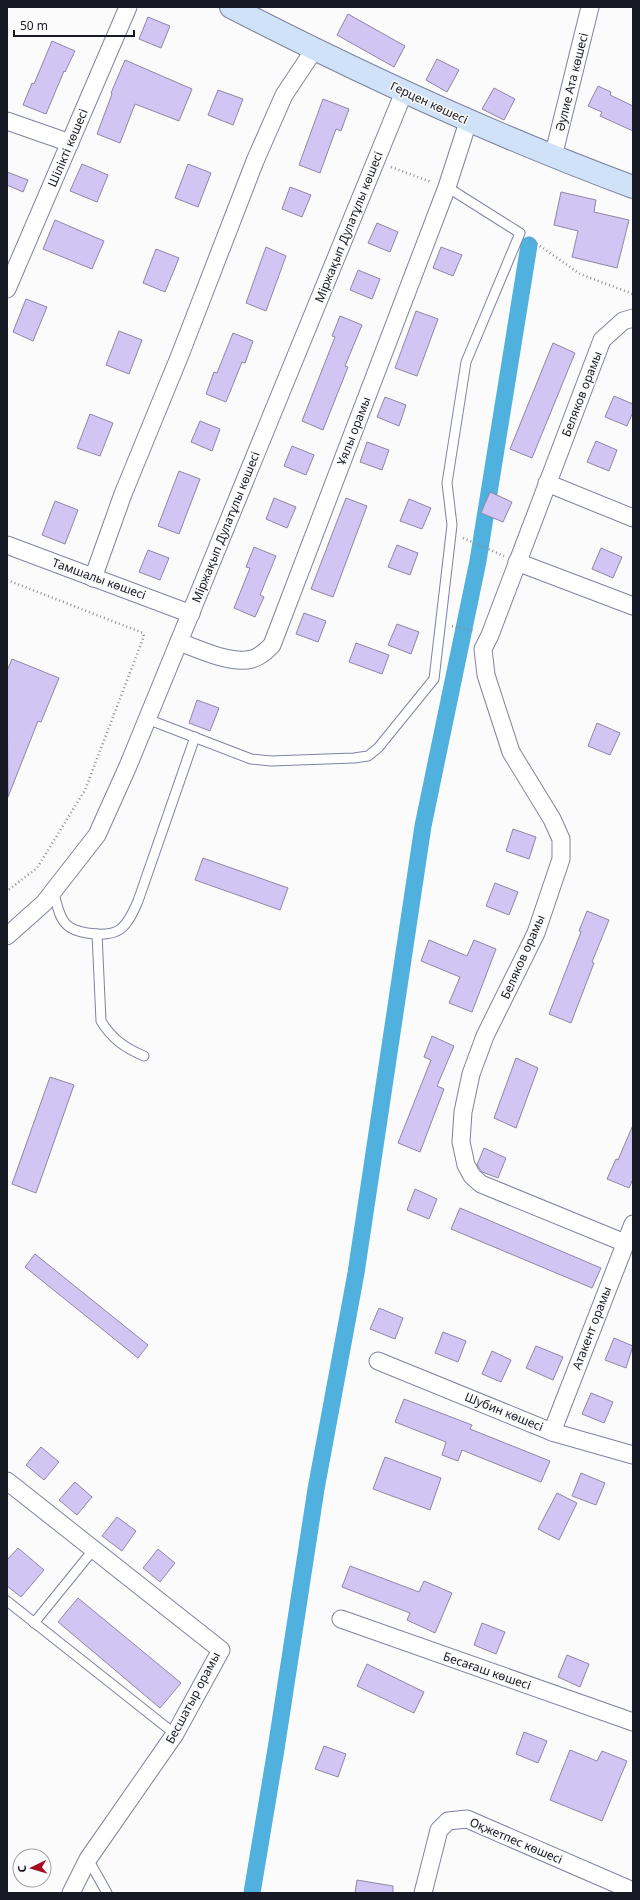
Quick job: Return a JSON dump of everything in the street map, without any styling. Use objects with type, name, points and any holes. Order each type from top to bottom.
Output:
[{"type":"street","name":"Шілікті көшесі","points":[[7,289],[128,7]]},
{"type":"street","name":"Герцен көшесі","points":[[230,7],[314,50],[468,122],[553,157],[633,187]]},
{"type":"street","name":"Әулие Ата көшесі","points":[[553,157],[591,7]]},
{"type":"street","points":[[93,578],[124,494],[180,355],[255,161],[284,95],[314,50]]},
{"type":"street","name":"Міржақып Дулатұлы көшесі","points":[[8,933],[44,903],[97,835],[191,614],[404,92]]},
{"type":"street","points":[[7,121],[70,143]]},
{"type":"street","name":"Ұялы орамы","points":[[179,642],[234,661],[252,659],[264,653],[272,645],[447,187],[468,122]]},
{"type":"street","name":"Беляков орамы","points":[[625,1243],[482,1184],[472,1176],[466,1165],[461,1142],[463,1112],[471,1074],[485,1036],[536,933],[561,859],[560,839],[552,820],[511,752],[486,675],[483,649],[602,340],[624,321],[633,318]]},
{"type":"street","points":[[546,483],[633,518]]},
{"type":"street","name":"Тамшалы көшесі","points":[[7,545],[191,614]]},
{"type":"street","points":[[517,562],[633,606]]},
{"type":"street","name":"Атакент орамы","points":[[552,1432],[633,1224]]},
{"type":"street","name":"Шубин көшесі","points":[[378,1361],[552,1432],[633,1455]]},
{"type":"street","name":"Бесшатыр орамы","points":[[7,1481],[221,1650],[175,1734],[88,1859],[71,1893]]},
{"type":"street","name":"Бесағаш көшесі","points":[[340,1619],[633,1722]]},
{"type":"street","name":"Оқжетпес көшесі","points":[[423,1893],[439,1830],[448,1821],[467,1819],[633,1890]]},
{"type":"lane","points":[[147,719],[251,759],[271,761],[354,758],[368,756],[378,748],[434,679],[451,533],[447,483],[466,362],[520,233],[447,187]]},
{"type":"lane","points":[[54,891],[60,916],[68,926],[80,931],[110,935],[123,928],[131,917],[195,737]]},
{"type":"lane","points":[[97,934],[101,1021],[108,1033],[117,1042],[128,1050],[144,1056]]},
{"type":"lane","points":[[34,1623],[94,1549]]},
{"type":"lane","points":[[7,1601],[175,1734]]},
{"type":"lane","points":[[88,1859],[107,1893]]},
{"type":"path","points":[[376,162],[447,187]]},
{"type":"path","points":[[520,233],[580,274],[633,294]]},
{"type":"path","points":[[451,533],[496,553]]},
{"type":"path","points":[[7,580],[143,633],[144,636],[85,790],[37,868],[7,891]]},
{"type":"building","points":[[348,14],[405,46],[394,67],[337,35]]},
{"type":"building","points":[[148,17],[170,26],[161,48],[139,39]]},
{"type":"building","points":[[52,41],[75,51],[65,72],[64,71],[46,114],[23,105],[32,83],[34,84]]},
{"type":"building","points":[[437,59],[459,70],[447,92],[426,80]]},
{"type":"building","points":[[125,60],[192,89],[179,121],[135,104],[120,143],[97,134],[112,94],[111,93]]},
{"type":"building","points":[[598,86],[611,92],[610,95],[633,106],[633,131],[600,116],[602,112],[588,106]]},
{"type":"building","points":[[494,88],[515,99],[504,120],[482,109]]},
{"type":"building","points":[[218,90],[243,99],[233,125],[208,115]]},
{"type":"building","points":[[323,99],[349,109],[341,131],[336,129],[320,173],[299,165]]},
{"type":"building","points":[[82,164],[108,175],[97,202],[70,191]]},
{"type":"building","points":[[188,164],[211,173],[198,207],[175,198]]},
{"type":"building","points":[[7,172],[28,180],[23,192],[7,185]]},
{"type":"building","points":[[290,187],[311,195],[302,217],[282,209]]},
{"type":"building","points":[[561,192],[596,200],[594,212],[629,220],[617,268],[572,257],[578,231],[554,225]]},
{"type":"building","points":[[55,220],[104,241],[92,269],[43,249]]},
{"type":"building","points":[[377,223],[398,232],[390,252],[368,243]]},
{"type":"building","points":[[266,247],[286,256],[266,311],[246,303]]},
{"type":"building","points":[[441,247],[462,255],[453,276],[433,268]]},
{"type":"building","points":[[156,249],[179,258],[165,292],[143,283]]},
{"type":"building","points":[[358,270],[380,279],[372,299],[350,290]]},
{"type":"building","points":[[26,299],[47,307],[33,341],[13,332]]},
{"type":"building","points":[[416,311],[438,319],[417,376],[395,368]]},
{"type":"building","points":[[340,316],[362,325],[345,366],[348,367],[323,430],[302,421],[335,337],[332,336]]},
{"type":"building","points":[[119,331],[142,340],[129,374],[106,365]]},
{"type":"building","points":[[233,333],[253,341],[245,363],[242,362],[226,402],[206,394],[214,372],[217,373]]},
{"type":"building","points":[[553,343],[575,353],[532,458],[510,449]]},
{"type":"building","points":[[614,396],[633,404],[633,412],[627,426],[605,417]]},
{"type":"building","points":[[385,397],[406,405],[399,426],[377,417]]},
{"type":"building","points":[[90,414],[113,423],[100,456],[77,448]]},
{"type":"building","points":[[200,421],[220,429],[212,451],[191,442]]},
{"type":"building","points":[[596,441],[617,450],[609,471],[587,462]]},
{"type":"building","points":[[367,442],[389,450],[382,470],[360,462]]},
{"type":"building","points":[[292,446],[314,455],[306,475],[284,466]]},
{"type":"building","points":[[179,471],[200,479],[179,534],[158,526]]},
{"type":"building","points":[[490,492],[512,502],[503,522],[481,513]]},
{"type":"building","points":[[274,498],[296,507],[287,528],[266,519]]},
{"type":"building","points":[[346,498],[367,506],[333,597],[311,589]]},
{"type":"building","points":[[409,499],[431,508],[422,529],[400,521]]},
{"type":"building","points":[[55,501],[78,510],[65,544],[42,535]]},
{"type":"building","points":[[397,545],[418,553],[410,575],[388,567]]},
{"type":"building","points":[[254,547],[276,556],[260,595],[264,597],[255,617],[234,608],[250,568],[246,567]]},
{"type":"building","points":[[601,548],[622,557],[613,578],[592,569]]},
{"type":"building","points":[[148,550],[169,558],[160,580],[139,572]]},
{"type":"building","points":[[304,613],[326,621],[318,642],[296,634]]},
{"type":"building","points":[[397,624],[419,632],[411,654],[388,645]]},
{"type":"building","points":[[356,643],[389,655],[382,674],[349,662]]},
{"type":"building","points":[[12,659],[59,678],[41,722],[38,721],[8,797],[7,671]]},
{"type":"building","points":[[197,700],[219,708],[210,731],[189,723]]},
{"type":"building","points":[[597,723],[620,733],[610,755],[588,746]]},
{"type":"building","points":[[513,829],[536,837],[529,859],[506,851]]},
{"type":"building","points":[[203,858],[288,888],[280,910],[195,880]]},
{"type":"building","points":[[495,883],[518,892],[509,915],[486,906]]},
{"type":"building","points":[[587,911],[609,920],[592,962],[594,963],[571,1023],[549,1014],[581,932],[579,931]]},
{"type":"building","points":[[429,940],[467,956],[474,940],[496,949],[472,1012],[449,1003],[460,977],[421,961]]},
{"type":"building","points":[[432,1036],[454,1046],[437,1086],[444,1089],[420,1152],[398,1143],[431,1060],[424,1057]]},
{"type":"building","points":[[516,1058],[538,1068],[516,1128],[494,1118]]},
{"type":"building","points":[[50,1077],[74,1085],[36,1193],[12,1184]]},
{"type":"building","points":[[633,1125],[633,1179],[629,1188],[607,1179],[616,1159],[618,1160]]},
{"type":"building","points":[[484,1148],[506,1158],[498,1178],[482,1172],[477,1165]]},
{"type":"building","points":[[415,1189],[437,1199],[429,1219],[407,1210]]},
{"type":"building","points":[[460,1208],[601,1268],[592,1288],[451,1229]]},
{"type":"building","points":[[35,1254],[148,1345],[138,1358],[25,1267]]},
{"type":"building","points":[[379,1308],[403,1318],[395,1339],[370,1329]]},
{"type":"building","points":[[443,1332],[466,1341],[458,1362],[435,1353]]},
{"type":"building","points":[[614,1338],[633,1346],[626,1368],[605,1360]]},
{"type":"building","points":[[536,1346],[563,1357],[553,1380],[526,1368]]},
{"type":"building","points":[[492,1351],[511,1360],[501,1382],[482,1374]]},
{"type":"building","points":[[591,1393],[613,1402],[604,1423],[582,1414]]},
{"type":"building","points":[[404,1399],[472,1425],[470,1429],[550,1461],[541,1482],[462,1450],[458,1461],[442,1455],[446,1442],[395,1422]]},
{"type":"building","points":[[41,1447],[59,1462],[44,1480],[26,1465]]},
{"type":"building","points":[[385,1457],[441,1478],[430,1510],[373,1489]]},
{"type":"building","points":[[581,1473],[605,1483],[596,1505],[572,1496]]},
{"type":"building","points":[[75,1482],[92,1497],[77,1515],[59,1500]]},
{"type":"building","points":[[557,1493],[577,1503],[559,1540],[538,1529]]},
{"type":"building","points":[[117,1517],[136,1531],[122,1551],[102,1536]]},
{"type":"building","points":[[18,1548],[44,1570],[21,1597],[7,1586],[7,1560]]},
{"type":"building","points":[[158,1549],[175,1563],[160,1582],[143,1568]]},
{"type":"building","points":[[350,1566],[419,1592],[424,1581],[452,1593],[435,1633],[407,1620],[410,1613],[342,1587]]},
{"type":"building","points":[[78,1598],[181,1683],[160,1708],[58,1622]]},
{"type":"building","points":[[482,1623],[505,1632],[496,1654],[474,1645]]},
{"type":"building","points":[[567,1655],[589,1664],[580,1687],[558,1677]]},
{"type":"building","points":[[367,1664],[424,1692],[414,1713],[357,1686]]},
{"type":"building","points":[[524,1732],[547,1741],[538,1763],[516,1754]]},
{"type":"building","points":[[324,1746],[346,1754],[338,1777],[315,1769]]},
{"type":"building","points":[[570,1750],[597,1761],[602,1751],[627,1761],[602,1821],[550,1800]]},
{"type":"building","points":[[357,1880],[393,1886],[393,1893],[355,1893]]},
{"type":"waterway","points":[[252,1893],[316,1489],[356,1273],[423,826],[478,561],[529,245]]}]
